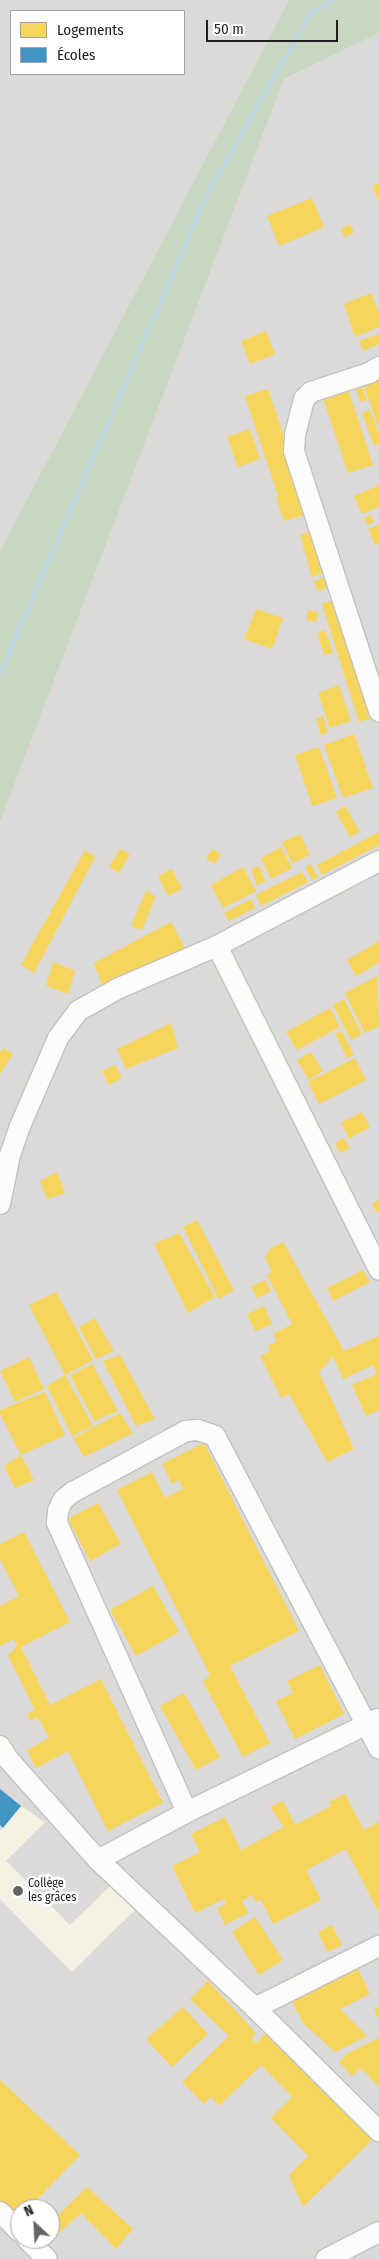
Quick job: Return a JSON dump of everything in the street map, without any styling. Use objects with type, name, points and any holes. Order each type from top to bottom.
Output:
[{"type":"street","points":[[379,367],[368,373],[311,392],[304,399],[295,436],[294,451],[379,711]]},
{"type":"street","points":[[0,1204],[10,1155],[20,1126],[58,1038],[78,1010],[119,988],[217,946],[379,861]]},
{"type":"street","points":[[217,946],[379,1270]]},
{"type":"street","points":[[187,1812],[57,1523],[58,1511],[63,1500],[73,1492],[186,1431],[198,1430],[215,1436],[373,1721],[379,1749]]},
{"type":"street","points":[[98,1860],[187,1812],[373,1721]]},
{"type":"street","points":[[0,1746],[8,1760],[98,1860],[255,2008],[379,2131]]},
{"type":"street","points":[[255,2008],[379,1946]]},
{"type":"street","points":[[0,2212],[10,2222]]},
{"type":"street","points":[[326,2259],[353,2254],[379,2232]]},
{"type":"street","points":[[36,2249],[46,2259]]},
{"type":"shaded area","points":[[0,0],[289,0],[0,551]]},
{"type":"shaded area","points":[[379,33],[379,2259],[0,2259],[0,822],[284,79]]},
{"type":"shaded area","name":"Collège les grâces","points":[[21,1806],[45,1822],[6,1861],[70,1925],[113,1883],[138,1907],[72,1972],[0,1899],[0,1831]]},
{"type":"green space","points":[[289,0],[379,0],[379,33],[284,79],[0,822],[0,551]]},
{"type":"building: Logements","points":[[379,183],[379,202],[372,186]]},
{"type":"building: Logements","points":[[312,198],[324,227],[279,246],[267,216]]},
{"type":"building: Logements","points":[[350,224],[354,232],[344,237],[341,229]]},
{"type":"building: Logements","points":[[371,293],[379,313],[379,327],[355,337],[344,304]]},
{"type":"building: Logements","points":[[266,331],[275,354],[250,364],[241,341]]},
{"type":"building: Logements","points":[[379,334],[379,344],[363,351],[359,341]]},
{"type":"building: Logements","points":[[379,374],[379,428],[362,381]]},
{"type":"building: Logements","points":[[347,386],[373,465],[348,473],[322,395]]},
{"type":"building: Logements","points":[[362,387],[367,400],[361,402],[355,389]]},
{"type":"building: Logements","points":[[268,389],[308,508],[307,514],[284,521],[276,497],[278,496],[245,396]]},
{"type":"building: Logements","points":[[370,410],[379,433],[379,444],[374,446],[362,413]]},
{"type":"building: Logements","points":[[250,429],[260,459],[238,467],[227,437]]},
{"type":"building: Logements","points":[[379,485],[379,507],[362,514],[354,496]]},
{"type":"building: Logements","points":[[371,515],[374,522],[367,525],[364,518]]},
{"type":"building: Logements","points":[[379,525],[379,544],[375,545],[368,529]]},
{"type":"building: Logements","points":[[311,531],[324,573],[312,577],[300,535]]},
{"type":"building: Logements","points":[[325,577],[329,587],[318,591],[314,581]]},
{"type":"building: Logements","points":[[335,600],[373,718],[359,722],[322,604]]},
{"type":"building: Logements","points":[[256,609],[283,618],[272,649],[244,639]]},
{"type":"building: Logements","points":[[308,610],[318,612],[316,622],[306,620]]},
{"type":"building: Logements","points":[[325,630],[333,653],[324,655],[317,633]]},
{"type":"building: Logements","points":[[339,685],[351,721],[330,728],[318,693]]},
{"type":"building: Logements","points":[[323,716],[328,733],[321,735],[316,719]]},
{"type":"building: Logements","points":[[354,734],[373,788],[343,798],[324,745]]},
{"type":"building: Logements","points":[[319,747],[337,798],[312,806],[295,755]]},
{"type":"building: Logements","points":[[345,806],[360,832],[350,837],[336,812]]},
{"type":"building: Logements","points":[[379,832],[379,845],[322,875],[317,865]]},
{"type":"building: Logements","points":[[300,834],[310,855],[292,863],[282,842]]},
{"type":"building: Logements","points":[[281,847],[292,868],[271,879],[261,858]]},
{"type":"building: Logements","points":[[120,849],[130,854],[119,873],[109,867]]},
{"type":"building: Logements","points":[[212,849],[221,854],[215,864],[206,859]]},
{"type":"building: Logements","points":[[85,850],[95,857],[34,973],[21,965]]},
{"type":"building: Logements","points":[[311,864],[318,877],[312,880],[305,867]]},
{"type":"building: Logements","points":[[259,866],[266,881],[257,885],[251,869]]},
{"type":"building: Logements","points":[[243,867],[256,891],[223,908],[211,885]]},
{"type":"building: Logements","points":[[172,869],[182,889],[168,896],[158,876]]},
{"type":"building: Logements","points":[[302,872],[308,882],[261,906],[256,895]]},
{"type":"building: Logements","points":[[146,891],[156,896],[142,930],[131,926]]},
{"type":"building: Logements","points":[[251,899],[255,908],[229,921],[224,913]]},
{"type":"building: Logements","points":[[171,922],[185,948],[102,985],[94,963]]},
{"type":"building: Logements","points":[[379,941],[379,963],[356,976],[347,960]]},
{"type":"building: Logements","points":[[53,962],[75,971],[68,994],[46,986]]},
{"type":"building: Logements","points":[[377,976],[379,1026],[365,1033],[345,993]]},
{"type":"building: Logements","points":[[344,999],[362,1034],[351,1040],[333,1005]]},
{"type":"building: Logements","points":[[330,1008],[340,1027],[297,1050],[286,1032]]},
{"type":"building: Logements","points":[[171,1023],[178,1048],[126,1069],[117,1049]]},
{"type":"building: Logements","points":[[342,1031],[354,1055],[347,1058],[335,1034]]},
{"type":"building: Logements","points":[[3,1048],[13,1054],[0,1074],[0,1052]]},
{"type":"building: Logements","points":[[311,1052],[323,1071],[309,1080],[297,1060]]},
{"type":"building: Logements","points":[[355,1058],[366,1080],[319,1104],[308,1082]]},
{"type":"building: Logements","points":[[115,1065],[122,1078],[109,1085],[102,1071]]},
{"type":"building: Logements","points":[[362,1112],[370,1127],[349,1139],[341,1123]]},
{"type":"building: Logements","points":[[344,1138],[350,1148],[340,1153],[335,1143]]},
{"type":"building: Logements","points":[[57,1172],[65,1193],[47,1199],[40,1181]]},
{"type":"building: Logements","points":[[379,1200],[379,1212],[377,1213],[372,1204]]},
{"type":"building: Logements","points":[[197,1220],[234,1290],[219,1299],[183,1227]]},
{"type":"building: Logements","points":[[179,1233],[215,1297],[188,1313],[154,1244]]},
{"type":"building: Logements","points":[[283,1242],[344,1351],[379,1336],[379,1410],[366,1416],[352,1385],[377,1374],[373,1365],[343,1379],[333,1357],[319,1372],[354,1449],[327,1462],[289,1394],[281,1398],[260,1356],[270,1351],[268,1346],[277,1341],[273,1334],[292,1324],[267,1275],[272,1272],[265,1257],[270,1249]]},
{"type":"building: Logements","points":[[363,1270],[370,1282],[333,1301],[327,1288]]},
{"type":"building: Logements","points":[[265,1280],[271,1291],[257,1298],[251,1287]]},
{"type":"building: Logements","points":[[56,1292],[93,1360],[65,1375],[29,1305]]},
{"type":"building: Logements","points":[[264,1306],[272,1324],[255,1331],[247,1314]]},
{"type":"building: Logements","points":[[95,1318],[114,1351],[96,1359],[79,1327]]},
{"type":"building: Logements","points":[[120,1355],[155,1419],[136,1426],[103,1361]]},
{"type":"building: Logements","points":[[29,1357],[44,1389],[15,1402],[0,1371]]},
{"type":"building: Logements","points":[[92,1364],[118,1411],[94,1421],[70,1375]]},
{"type":"building: Logements","points":[[65,1375],[93,1426],[72,1436],[47,1386]]},
{"type":"building: Logements","points":[[45,1392],[65,1435],[21,1455],[0,1414],[0,1410]]},
{"type":"building: Logements","points":[[120,1413],[133,1433],[84,1457],[73,1438]]},
{"type":"building: Logements","points":[[204,1443],[299,1631],[230,1666],[270,1743],[243,1757],[203,1682],[210,1675],[117,1490],[152,1472],[165,1498],[183,1489],[179,1480],[172,1484],[162,1464]]},
{"type":"building: Logements","points":[[21,1455],[34,1480],[15,1488],[4,1466]]},
{"type":"building: Logements","points":[[98,1503],[121,1544],[90,1561],[68,1519]]},
{"type":"building: Logements","points":[[24,1532],[70,1622],[21,1647],[50,1705],[101,1679],[163,1803],[108,1831],[68,1751],[36,1768],[27,1750],[49,1738],[38,1717],[31,1721],[27,1714],[35,1710],[8,1655],[17,1646],[14,1639],[0,1646],[0,1606],[19,1596],[0,1559],[0,1544]]},
{"type":"building: Logements","points":[[153,1586],[179,1632],[136,1656],[110,1610]]},
{"type":"building: Logements","points":[[320,1665],[344,1714],[295,1739],[276,1701],[293,1693],[287,1681]]},
{"type":"building: Logements","points":[[184,1693],[220,1757],[196,1770],[160,1706]]},
{"type":"building: Logements","points":[[345,1794],[364,1830],[379,1822],[379,1913],[346,1849],[306,1870],[321,1900],[273,1924],[261,1900],[255,1902],[252,1895],[242,1901],[248,1913],[225,1925],[217,1908],[226,1904],[224,1899],[195,1913],[172,1866],[200,1852],[191,1834],[225,1817],[241,1850],[284,1827],[270,1807],[283,1801],[295,1825],[331,1806],[329,1802]]},
{"type":"building: Logements","points":[[255,1917],[283,1960],[259,1975],[232,1932]]},
{"type":"building: Logements","points":[[332,1925],[342,1945],[327,1952],[318,1932]]},
{"type":"building: Logements","points":[[358,1969],[370,1994],[340,2009],[367,2036],[335,2052],[303,2023],[292,2002]]},
{"type":"building: Logements","points":[[208,1981],[256,2033],[251,2038],[256,2043],[268,2031],[373,2139],[303,2207],[289,2175],[308,2156],[271,2118],[292,2097],[261,2065],[219,2106],[211,2097],[204,2104],[182,2082],[229,2036],[190,1999]]},
{"type":"building: Logements","points":[[183,2007],[208,2034],[172,2067],[146,2039]]},
{"type":"building: Logements","points":[[379,2007],[379,2019],[374,2009]]},
{"type":"building: Logements","points":[[379,2038],[379,2087],[361,2068],[352,2076],[339,2062],[348,2053]]},
{"type":"building: Logements","points":[[0,2080],[80,2155],[38,2199],[10,2199],[10,2214],[0,2205]]},
{"type":"building: Logements","points":[[87,2187],[133,2229],[116,2249],[81,2213],[60,2232],[60,2213]]},
{"type":"building: Écoles","points":[[0,1789],[21,1806],[3,1828],[0,1825]]},
{"type":"waterway","points":[[0,672],[206,195],[310,13],[333,0]]},
{"type":"place","name":"Collège les grâces","points":[[18,1891]]}]
